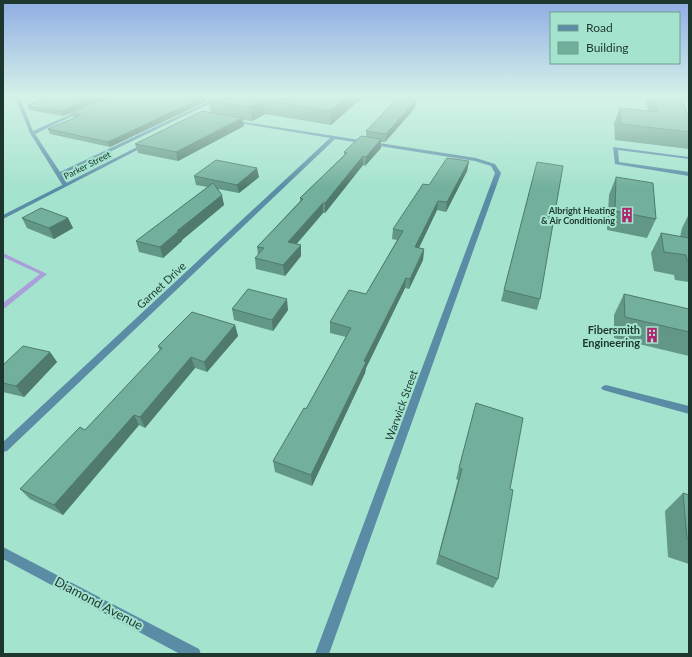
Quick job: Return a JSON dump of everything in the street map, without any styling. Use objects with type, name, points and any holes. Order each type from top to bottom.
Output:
[{"type":"street","points":[[30,127],[32,133],[65,185]]},
{"type":"street","points":[[32,133],[46,127]]},
{"type":"street","points":[[58,174],[158,127]]},
{"type":"street","points":[[264,127],[333,138]]},
{"type":"street","name":"Warwick Street","points":[[322,654],[498,173],[493,165],[476,160],[333,138]]},
{"type":"street","name":"Garnet Drive","points":[[3,448],[333,138]]},
{"type":"street","name":"Parker Street","points":[[3,216],[153,140]]},
{"type":"street","points":[[689,158],[615,148],[617,163],[689,174]]},
{"type":"street","points":[[606,388],[689,410]]},
{"type":"street","name":"Diamond Avenue","points":[[3,553],[194,654]]},
{"type":"building","points":[[54,127],[141,127],[108,142],[48,129]]},
{"type":"building","points":[[170,127],[225,127],[176,152],[135,144]]},
{"type":"building","points":[[370,127],[392,127],[386,134],[366,131]]},
{"type":"building","points":[[644,127],[689,127],[689,132]]},
{"type":"building","points":[[361,136],[381,139],[366,157],[363,156],[325,203],[323,203],[288,242],[301,245],[283,265],[255,258],[264,248],[257,247],[303,199],[300,198],[347,153],[344,152]]},
{"type":"building","points":[[447,158],[469,161],[447,202],[438,201],[415,247],[424,249],[410,279],[406,278],[364,361],[366,362],[311,475],[273,461],[304,408],[306,409],[351,328],[330,322],[349,290],[366,294],[403,231],[393,229],[423,184],[429,185]]},
{"type":"building","points":[[216,160],[257,168],[237,185],[194,176]]},
{"type":"building","points":[[537,162],[563,166],[540,299],[504,290]]},
{"type":"building","points":[[616,177],[653,183],[656,219],[615,211]]},
{"type":"building","points":[[213,183],[222,195],[177,231],[179,231],[160,247],[136,241]]},
{"type":"building","points":[[41,208],[68,218],[49,228],[22,218]]},
{"type":"building","points":[[661,233],[689,238],[689,260],[687,260],[686,255],[664,252]]},
{"type":"building","points":[[248,289],[287,299],[272,320],[232,309]]},
{"type":"building","points":[[624,294],[689,309],[689,332],[625,317]]},
{"type":"building","points":[[192,312],[235,325],[204,362],[191,357],[140,417],[134,415],[54,505],[20,489],[80,427],[85,430],[162,348],[158,346]]},
{"type":"building","points":[[23,346],[50,352],[16,386],[3,383],[3,365]]},
{"type":"building","points":[[476,403],[523,418],[510,489],[513,490],[498,579],[439,555],[462,469],[459,468]]},
{"type":"building","points":[[683,493],[689,495],[689,540],[687,539]]},
{"type":"waterway","points":[[3,255],[44,274],[3,306]]},
{"type":"place","name":"Albright Heating & Air Conditioning","points":[[627,215]]},
{"type":"place","name":"Fibersmith Engineering","points":[[652,335]]}]
